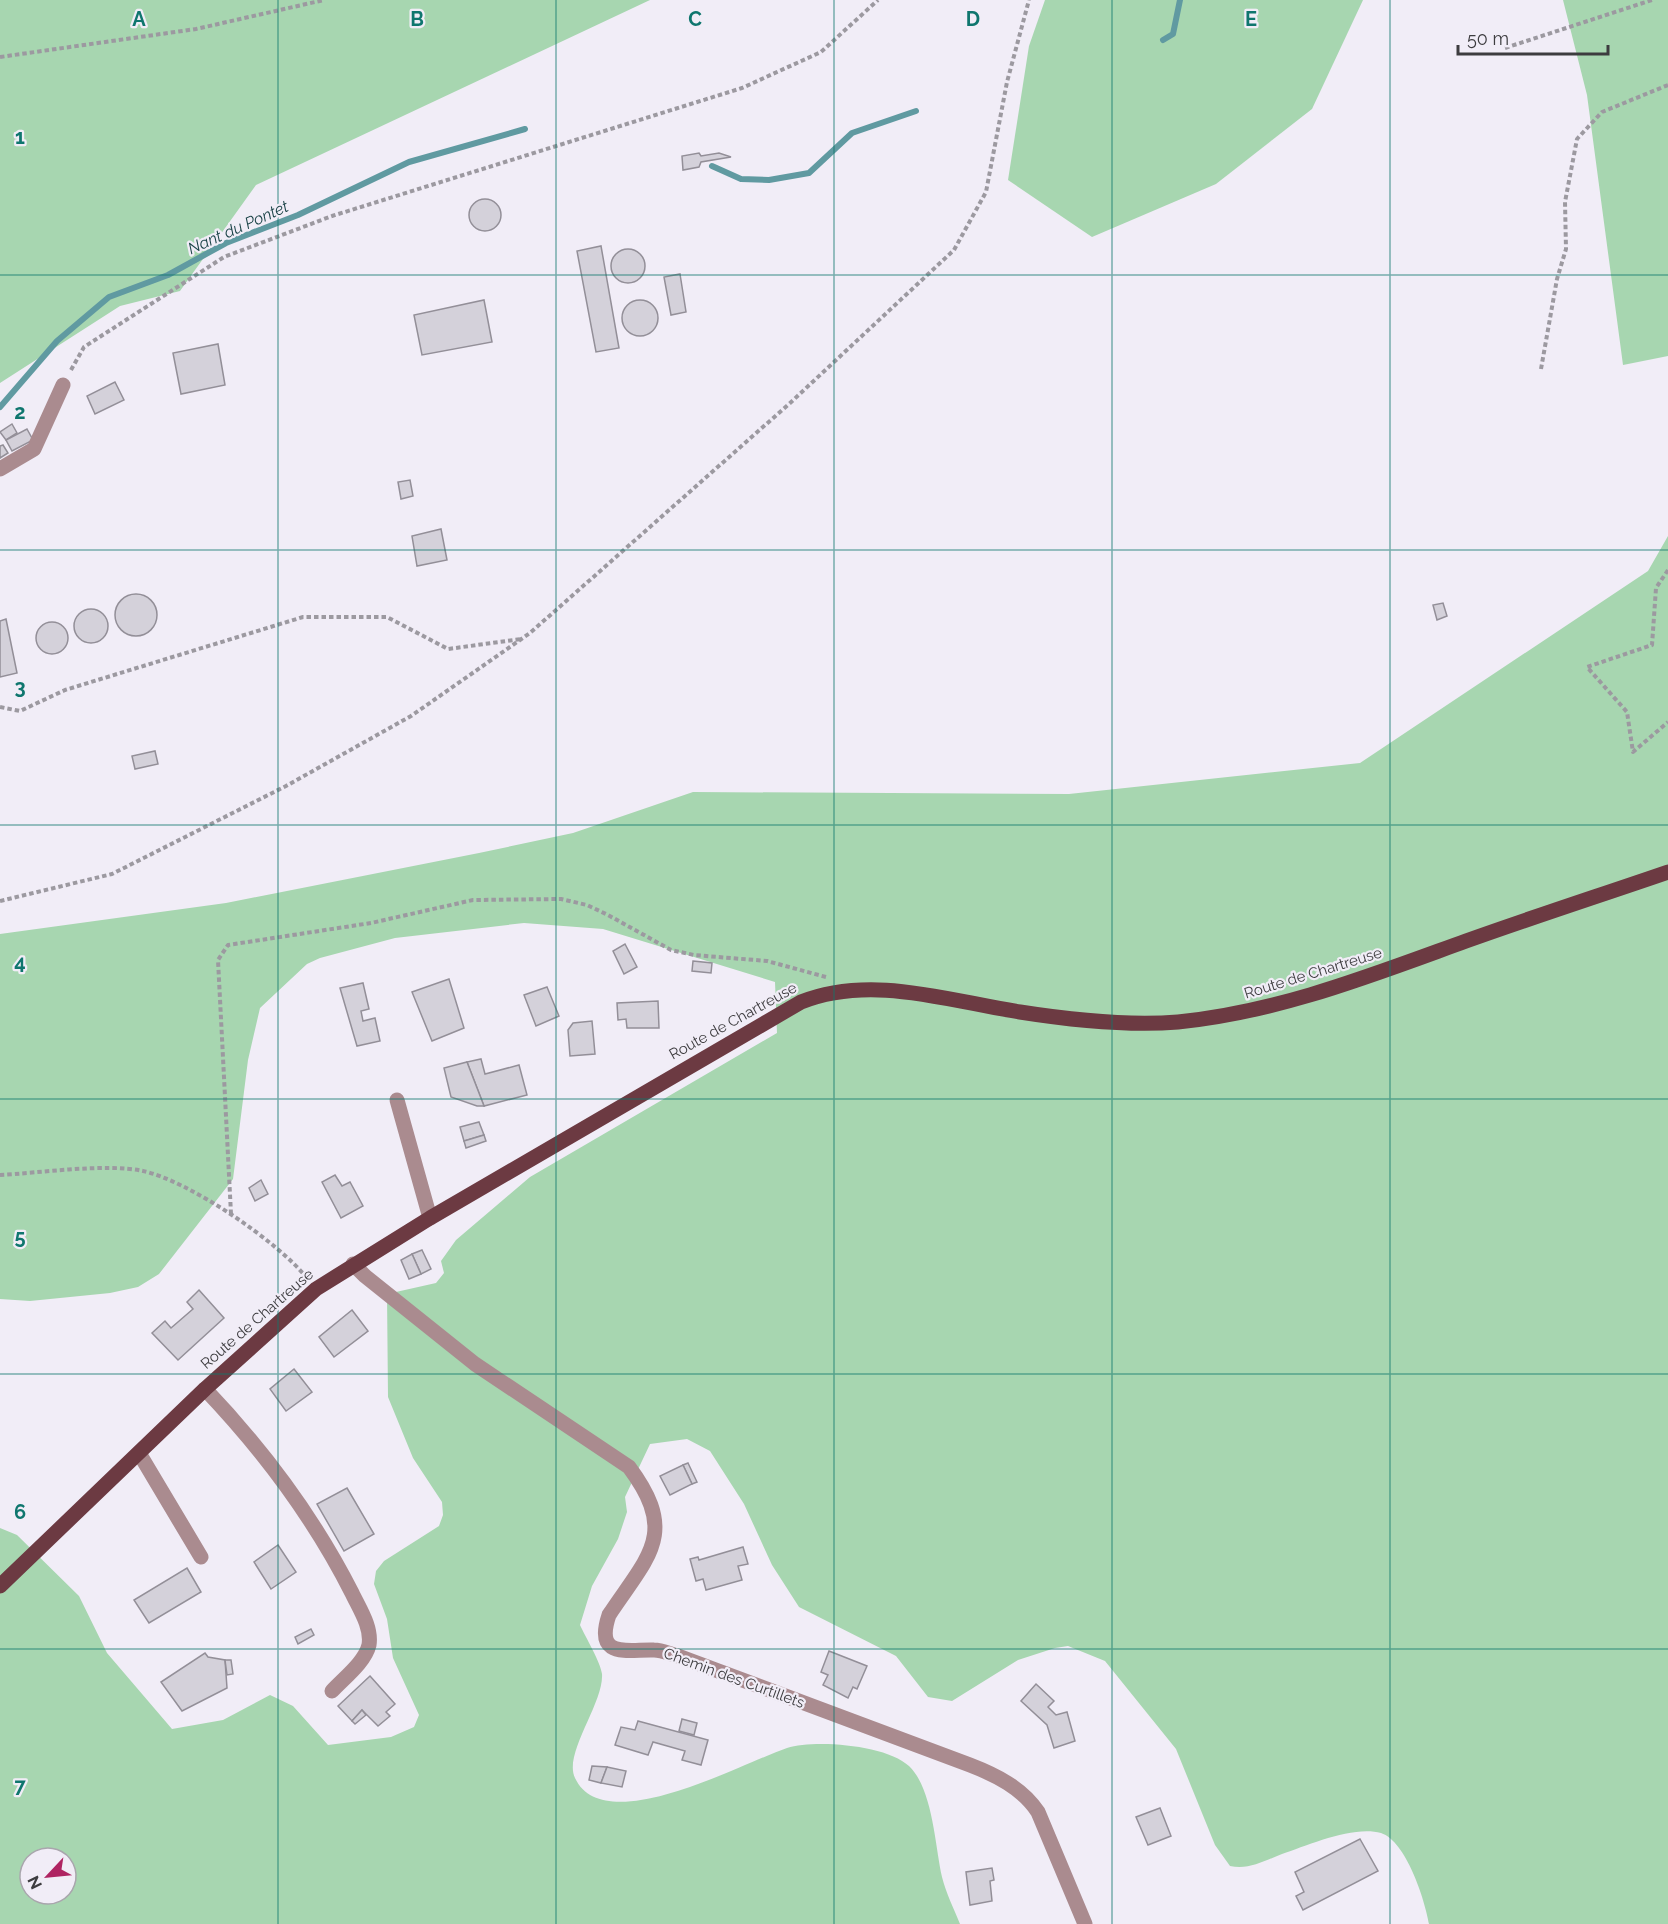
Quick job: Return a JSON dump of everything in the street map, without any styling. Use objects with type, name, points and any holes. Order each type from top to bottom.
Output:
[{"type":"main road","name":"Route de Chartreuse","points":[[0,1586],[205,1389],[316,1288],[353,1263],[801,1002],[821,994],[848,989],[929,995],[1020,1012],[1137,1023],[1178,1022],[1254,1011],[1342,986],[1668,872]]},
{"type":"street","points":[[0,469],[34,449],[63,386]]},
{"type":"street","points":[[397,1100],[430,1218]]},
{"type":"street","name":"Chemin des Curtillets","points":[[353,1263],[365,1276],[475,1364],[629,1467],[644,1487],[657,1526],[654,1543],[609,1615],[605,1628],[607,1640],[612,1647],[622,1652],[655,1650],[678,1656],[978,1768],[1009,1784],[1028,1798],[1038,1812],[1085,1924]]},
{"type":"street","points":[[205,1389],[261,1449],[293,1492],[329,1548],[363,1616],[368,1628],[369,1645],[362,1658],[332,1691]]},
{"type":"street","points":[[139,1453],[201,1557]]},
{"type":"path","points":[[0,57],[196,29],[324,0]]},
{"type":"path","points":[[63,386],[84,347],[224,257],[332,216],[742,88],[821,52],[878,0]]},
{"type":"path","points":[[0,901],[112,874],[286,786],[411,716],[522,639],[789,404],[954,250],[986,192],[1007,82],[1029,0]]},
{"type":"path","points":[[1505,48],[1652,0]]},
{"type":"path","points":[[1541,369],[1557,279],[1566,249],[1565,202],[1577,140],[1602,112],[1668,85]]},
{"type":"path","points":[[1668,570],[1656,588],[1652,645],[1587,667],[1627,712],[1633,752],[1668,722]]},
{"type":"path","points":[[0,707],[20,711],[65,690],[303,617],[387,617],[448,649],[522,639]]},
{"type":"path","points":[[231,1214],[218,960],[228,945],[371,923],[473,900],[527,897],[561,899],[587,905],[671,950],[694,955],[767,961],[819,973],[848,989]]},
{"type":"path","points":[[0,1175],[114,1169],[141,1170],[164,1177],[231,1214],[297,1265],[316,1288]]},
{"type":"green space","points":[[0,0],[650,0],[256,185],[180,291],[120,306],[0,383]]},
{"type":"green space","points":[[1045,0],[1363,0],[1312,109],[1216,184],[1092,237],[1008,180],[1029,46]]},
{"type":"green space","points":[[1563,0],[1668,0],[1668,356],[1623,365],[1587,95]]},
{"type":"green space","points":[[1668,536],[1668,1924],[1429,1924],[1419,1887],[1406,1859],[1390,1838],[1370,1831],[1331,1837],[1250,1866],[1230,1866],[1215,1845],[1176,1749],[1105,1661],[1068,1646],[1055,1648],[1018,1660],[952,1701],[928,1697],[896,1656],[799,1607],[772,1565],[744,1504],[710,1451],[687,1439],[650,1444],[625,1497],[627,1512],[618,1539],[592,1586],[580,1625],[601,1669],[601,1686],[574,1756],[575,1778],[591,1795],[614,1802],[643,1800],[675,1792],[799,1745],[832,1744],[885,1753],[909,1766],[923,1789],[932,1818],[942,1877],[960,1924],[0,1924],[0,1528],[17,1535],[79,1596],[107,1653],[172,1729],[223,1720],[270,1695],[293,1706],[328,1745],[391,1737],[414,1727],[419,1715],[393,1658],[387,1619],[374,1584],[376,1571],[384,1561],[439,1526],[443,1515],[442,1502],[413,1458],[388,1397],[387,1294],[436,1283],[444,1273],[441,1261],[456,1240],[530,1177],[777,1033],[775,982],[603,929],[524,923],[395,938],[320,958],[307,964],[260,1008],[248,1060],[233,1179],[159,1274],[138,1287],[110,1293],[30,1301],[0,1299],[0,934],[226,903],[479,853],[573,833],[693,792],[1069,794],[1360,763],[1648,571]]},
{"type":"building","points":[[699,153],[701,156],[719,153],[731,157],[701,162],[699,167],[683,170],[682,156]]},
{"type":"building","points":[[485,199],[496,204],[501,215],[496,226],[485,231],[474,226],[469,215],[474,204]]},
{"type":"building","points":[[601,246],[619,348],[596,352],[577,251]]},
{"type":"building","points":[[628,249],[640,254],[645,266],[640,278],[628,283],[616,278],[611,266],[616,254]]},
{"type":"building","points":[[680,274],[686,312],[671,315],[664,277]]},
{"type":"building","points":[[484,300],[492,342],[422,355],[414,315]]},
{"type":"building","points":[[640,300],[653,305],[658,318],[653,331],[640,336],[627,331],[622,318],[627,305]]},
{"type":"building","points":[[218,344],[225,385],[181,394],[173,353]]},
{"type":"building","points":[[115,382],[124,400],[95,414],[87,396]]},
{"type":"building","points":[[12,424],[17,433],[6,440],[0,432]]},
{"type":"building","points":[[27,429],[33,440],[12,451],[6,440]]},
{"type":"building","points":[[3,445],[8,453],[0,458],[0,446]]},
{"type":"building","points":[[410,480],[413,496],[401,499],[398,482]]},
{"type":"building","points":[[441,529],[447,560],[417,566],[412,536]]},
{"type":"building","points":[[136,594],[151,600],[157,615],[151,630],[136,636],[121,630],[115,615],[121,600]]},
{"type":"building","points":[[1443,603],[1447,616],[1437,620],[1433,605]]},
{"type":"building","points":[[91,609],[103,614],[108,626],[103,638],[91,643],[79,638],[74,626],[79,614]]},
{"type":"building","points":[[6,619],[17,673],[0,677],[0,621]]},
{"type":"building","points":[[52,622],[64,626],[68,638],[64,650],[52,654],[40,650],[36,638],[40,626]]},
{"type":"building","points":[[155,751],[158,764],[135,769],[132,756]]},
{"type":"building","points":[[625,944],[637,967],[624,974],[613,951]]},
{"type":"building","points":[[693,961],[712,963],[711,973],[692,971]]},
{"type":"building","points":[[449,979],[464,1028],[432,1041],[412,992]]},
{"type":"building","points":[[363,983],[369,1009],[361,1011],[363,1021],[375,1018],[380,1041],[357,1046],[340,988]]},
{"type":"building","points":[[547,987],[559,1016],[536,1026],[524,995]]},
{"type":"building","points":[[658,1001],[659,1028],[627,1028],[626,1019],[618,1020],[617,1003]]},
{"type":"building","points":[[592,1021],[595,1054],[570,1056],[568,1030],[573,1023]]},
{"type":"building","points":[[481,1059],[485,1074],[519,1065],[527,1095],[484,1106],[467,1062]]},
{"type":"building","points":[[467,1062],[484,1106],[477,1106],[451,1097],[444,1068]]},
{"type":"building","points":[[479,1122],[484,1135],[464,1141],[460,1127]]},
{"type":"building","points":[[484,1135],[486,1141],[466,1148],[464,1141]]},
{"type":"building","points":[[335,1175],[342,1186],[350,1182],[363,1206],[341,1218],[322,1182]]},
{"type":"building","points":[[261,1180],[268,1194],[255,1201],[249,1188]]},
{"type":"building","points":[[422,1250],[431,1269],[421,1274],[412,1254]]},
{"type":"building","points":[[412,1254],[421,1274],[409,1279],[401,1260]]},
{"type":"building","points":[[199,1290],[224,1318],[178,1360],[152,1333],[165,1321],[171,1328],[193,1309],[187,1302]]},
{"type":"building","points":[[352,1310],[368,1331],[334,1357],[319,1337]]},
{"type":"building","points":[[294,1369],[312,1392],[286,1411],[270,1389]]},
{"type":"building","points":[[688,1463],[697,1482],[692,1484],[683,1465]]},
{"type":"building","points":[[683,1465],[692,1484],[670,1495],[660,1476]]},
{"type":"building","points":[[347,1488],[374,1534],[344,1551],[317,1504]]},
{"type":"building","points":[[278,1545],[296,1572],[271,1589],[254,1562]]},
{"type":"building","points":[[743,1547],[748,1564],[738,1566],[742,1580],[706,1590],[703,1579],[696,1581],[690,1559],[698,1557],[699,1560]]},
{"type":"building","points":[[187,1568],[201,1592],[149,1623],[134,1600]]},
{"type":"building","points":[[311,1629],[314,1635],[298,1644],[295,1637]]},
{"type":"building","points":[[829,1651],[867,1666],[857,1689],[853,1687],[848,1698],[823,1685],[828,1675],[821,1672]]},
{"type":"building","points":[[205,1653],[208,1657],[225,1660],[227,1688],[182,1711],[161,1682]]},
{"type":"building","points":[[225,1660],[231,1660],[233,1674],[227,1675]]},
{"type":"building","points":[[370,1676],[395,1704],[386,1712],[390,1716],[378,1726],[362,1710],[352,1721],[338,1706]]},
{"type":"building","points":[[1036,1684],[1054,1701],[1048,1707],[1056,1715],[1067,1712],[1075,1741],[1054,1748],[1047,1725],[1021,1701]]},
{"type":"building","points":[[362,1710],[366,1715],[355,1724],[352,1721]]},
{"type":"building","points":[[682,1719],[697,1723],[694,1735],[679,1731]]},
{"type":"building","points":[[638,1721],[708,1740],[701,1765],[682,1760],[685,1751],[653,1742],[648,1755],[615,1745],[621,1727],[635,1730]]},
{"type":"building","points":[[592,1766],[607,1767],[601,1783],[589,1780]]},
{"type":"building","points":[[607,1767],[626,1771],[622,1787],[601,1783]]},
{"type":"building","points":[[1160,1808],[1171,1836],[1148,1845],[1136,1817]]},
{"type":"building","points":[[1360,1839],[1378,1871],[1303,1910],[1296,1896],[1304,1892],[1295,1872]]},
{"type":"building","points":[[992,1868],[994,1880],[990,1881],[992,1901],[970,1905],[966,1872]]},
{"type":"waterway","name":"Nant du Pontet","points":[[1163,40],[1173,34],[1180,0]]},
{"type":"waterway","name":"Nant du Pontet","points":[[712,166],[741,179],[769,180],[809,173],[852,133],[916,111]]},
{"type":"waterway","name":"Nant du Pontet","points":[[0,407],[57,341],[109,297],[168,275],[226,243],[298,215],[409,162],[525,129]]}]
